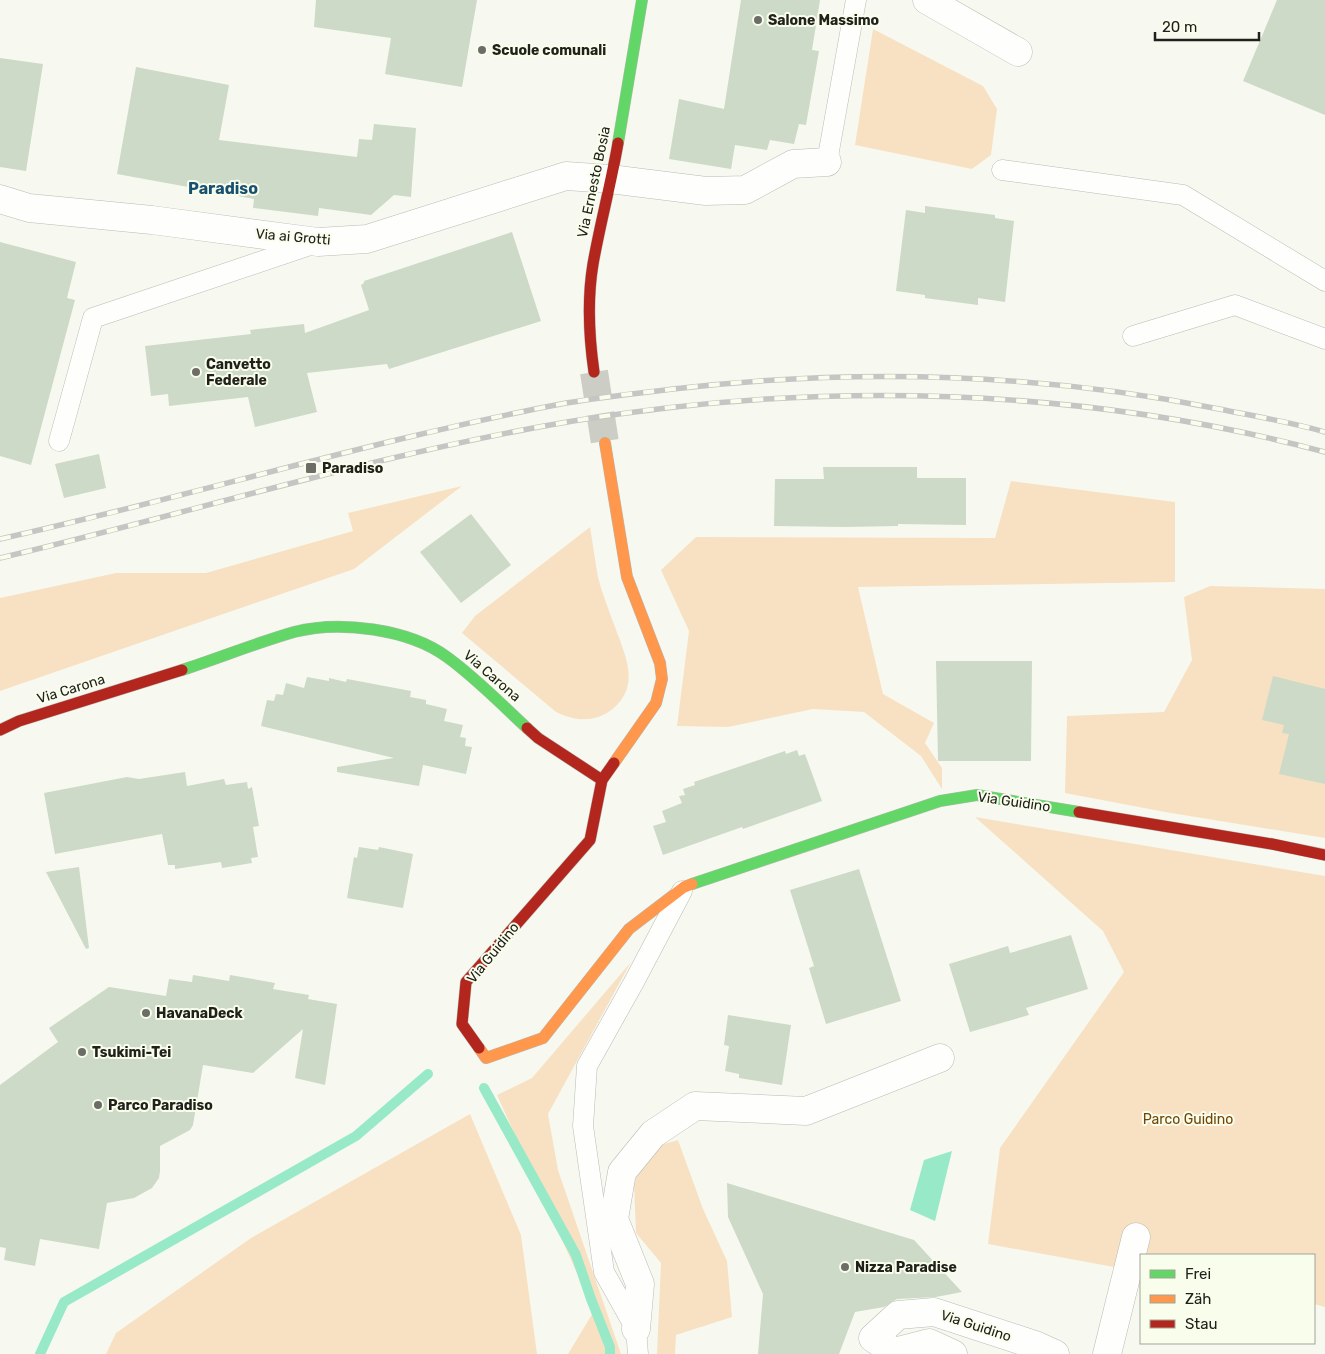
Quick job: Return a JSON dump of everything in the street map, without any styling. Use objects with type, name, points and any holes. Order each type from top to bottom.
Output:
[{"type":"street","name":"Via Ernesto Bosia","points":[[594,372],[590,326],[590,292],[593,266],[617,150],[642,0]]},
{"type":"street","points":[[927,0],[1018,52]]},
{"type":"street","name":"Via ai Grotti","points":[[0,199],[29,208],[152,220],[318,242],[367,239],[566,176],[610,179],[706,191],[745,190],[793,164],[827,162]]},
{"type":"street","points":[[602,780],[656,703],[662,690],[663,677],[660,663],[627,577],[605,443]]},
{"type":"street","name":"Via Carona","points":[[0,730],[19,721],[139,685],[295,632],[325,628],[382,630],[414,639],[446,656],[478,682],[538,738],[602,780]]},
{"type":"street","name":"Via Guidino","points":[[602,780],[590,840],[466,982],[462,1024],[486,1058],[543,1038],[629,929],[684,887],[940,801],[976,795],[1272,844],[1325,855]]},
{"type":"street","points":[[637,1342],[640,1284],[614,1219],[622,1172],[653,1134],[695,1106],[806,1111],[940,1058]]},
{"type":"street","points":[[1107,1354],[1136,1237]]},
{"type":"street","name":"Via Guidino","points":[[954,1354],[929,1343],[894,1352],[873,1338],[898,1314],[934,1312],[1035,1345],[1055,1354]]},
{"type":"lane","points":[[827,162],[856,0]]},
{"type":"lane","points":[[1002,170],[1183,195],[1325,282]]},
{"type":"lane","points":[[59,441],[93,318],[318,242]]},
{"type":"lane","points":[[1133,336],[1234,305],[1325,339]]},
{"type":"lane","points":[[637,1342],[604,1272],[583,1126],[587,1066],[684,887]]},
{"type":"green space","points":[[873,29],[983,86],[997,109],[991,155],[972,169],[855,145]]},
{"type":"green space","points":[[1011,481],[1175,502],[1175,582],[858,587],[883,694],[934,723],[925,743],[942,768],[942,789],[921,756],[864,712],[813,709],[728,727],[677,726],[689,631],[661,570],[696,537],[995,538]]},
{"type":"green space","points":[[462,486],[354,569],[0,691],[0,598],[116,573],[206,573],[353,531],[348,513]]},
{"type":"green space","points":[[590,527],[598,577],[622,646],[629,677],[624,696],[617,705],[601,716],[581,719],[568,717],[556,712],[462,633],[475,616]]},
{"type":"green space","points":[[1210,586],[1325,589],[1325,838],[1165,812],[1065,793],[1067,716],[1164,712],[1192,660],[1184,597]]},
{"type":"green space","name":"Parco Guidino","points":[[975,817],[1325,876],[1325,1307],[1315,1304],[1315,1254],[1140,1254],[1140,1272],[988,1244],[1000,1148],[1124,972],[1103,931]]},
{"type":"green space","points":[[631,962],[548,1114],[558,1170],[621,1354],[568,1354],[594,1311],[497,1095],[532,1078]]},
{"type":"green space","points":[[470,1114],[521,1235],[537,1354],[106,1354],[116,1333],[251,1238]]},
{"type":"green space","points":[[678,1140],[703,1209],[727,1261],[732,1317],[676,1335],[675,1354],[657,1354],[661,1263],[636,1233],[634,1184],[647,1149]]},
{"type":"shaded area","points":[[952,1151],[935,1221],[910,1210],[924,1160]]},
{"type":"building","points":[[316,0],[477,0],[462,87],[385,74],[391,38],[314,27]]},
{"type":"building","points":[[741,0],[820,0],[812,50],[819,51],[806,125],[799,124],[794,144],[770,140],[767,150],[735,145],[731,169],[669,159],[679,99],[724,109]]},
{"type":"building","points":[[1277,0],[1325,0],[1325,115],[1243,81]]},
{"type":"building","points":[[0,58],[43,64],[26,171],[0,167]]},
{"type":"building","points":[[136,67],[229,85],[219,140],[357,157],[359,139],[372,140],[374,124],[416,128],[411,197],[394,195],[371,215],[319,208],[318,216],[253,208],[254,199],[117,174]]},
{"type":"building","points":[[925,206],[995,215],[995,218],[1014,221],[1005,302],[978,298],[978,305],[925,298],[925,295],[896,291],[906,210],[925,213]]},
{"type":"building","points":[[512,232],[541,321],[389,369],[387,364],[307,373],[317,412],[255,427],[248,397],[169,406],[168,394],[151,396],[145,346],[251,334],[250,330],[304,324],[305,333],[369,310],[361,285],[364,281]]},
{"type":"building","points":[[0,242],[76,262],[67,298],[75,300],[31,465],[0,456]]},
{"type":"building","points":[[99,454],[106,488],[64,498],[55,464]]},
{"type":"building","points":[[823,467],[917,467],[917,478],[966,478],[966,525],[774,526],[775,479],[824,479]]},
{"type":"building","points":[[471,514],[511,565],[461,603],[420,552]]},
{"type":"building","points":[[936,661],[1032,661],[1031,761],[938,761]]},
{"type":"building","points":[[1273,676],[1325,689],[1325,784],[1279,774],[1289,734],[1282,733],[1284,725],[1262,720]]},
{"type":"building","points":[[307,677],[329,681],[329,678],[346,682],[347,679],[411,691],[410,697],[426,700],[426,704],[447,709],[444,721],[463,725],[460,737],[466,738],[465,746],[472,747],[466,774],[423,765],[419,786],[337,772],[337,767],[394,758],[261,726],[267,700],[274,701],[276,694],[283,695],[286,683],[304,688]]},
{"type":"building","points":[[797,750],[799,756],[805,754],[822,801],[663,855],[653,826],[666,822],[662,811],[682,803],[679,796],[685,795],[683,789],[695,785],[694,782],[785,751],[786,754]]},
{"type":"building","points":[[185,772],[187,786],[224,779],[226,785],[247,782],[248,789],[252,787],[259,826],[253,827],[258,857],[251,858],[252,863],[222,868],[221,862],[175,869],[175,865],[168,865],[162,834],[55,854],[44,793],[127,777],[139,779]]},
{"type":"building","points":[[359,847],[378,850],[379,847],[413,854],[403,908],[347,898],[354,857],[357,858]]},
{"type":"building","points":[[79,867],[89,948],[86,949],[46,872]]},
{"type":"building","points":[[859,869],[901,1001],[826,1024],[809,968],[814,966],[790,890]]},
{"type":"building","points":[[1071,935],[1088,989],[1026,1008],[1029,1015],[970,1032],[949,964],[1008,946],[1010,953]]},
{"type":"building","name":"Parco Paradiso","points":[[193,975],[229,981],[230,975],[275,983],[273,989],[309,995],[308,999],[337,1004],[325,1085],[295,1078],[303,1029],[253,1073],[203,1065],[193,1125],[190,1130],[160,1146],[159,1178],[152,1188],[134,1198],[107,1203],[99,1249],[40,1239],[35,1266],[4,1260],[6,1248],[0,1247],[0,1085],[58,1042],[49,1028],[109,987],[166,996],[169,979],[192,982]]},
{"type":"building","points":[[728,1015],[791,1025],[782,1085],[739,1078],[739,1074],[725,1071],[729,1046],[724,1045]]},
{"type":"building","name":"Nizza Paradise","points":[[727,1183],[914,1240],[962,1292],[936,1297],[897,1299],[884,1307],[855,1312],[839,1354],[758,1354],[763,1294],[728,1217]]},
{"type":"waterway","points":[[40,1354],[64,1302],[356,1136],[428,1074]]},
{"type":"waterway","points":[[484,1088],[576,1255],[610,1347],[610,1354]]},
{"type":"tunnel","points":[[594,372],[605,443]]},
{"type":"railway","points":[[0,539],[495,417],[593,399],[742,382],[810,378],[879,377],[1015,381],[1151,397],[1272,419],[1325,432]]},
{"type":"railway","points":[[0,558],[357,467],[501,434],[573,421],[666,408],[761,399],[855,396],[951,397],[1045,403],[1140,414],[1233,430],[1325,452]]},
{"type":"traffic: fast","points":[[618,143],[642,0]]},
{"type":"traffic: fast","points":[[182,670],[266,641],[312,628],[353,627],[374,630],[414,640],[431,647],[447,657],[478,682],[527,728]]},
{"type":"traffic: fast","points":[[692,884],[940,801],[977,795],[1079,812]]},
{"type":"traffic: slow","points":[[605,443],[627,577],[660,663],[662,679],[656,703],[614,763]]},
{"type":"traffic: slow","points":[[479,1048],[486,1058],[543,1038],[629,929],[684,887],[692,884]]},
{"type":"traffic: jam","points":[[594,372],[589,318],[591,278],[618,143]]},
{"type":"traffic: jam","points":[[0,730],[19,721],[182,670]]},
{"type":"traffic: jam","points":[[527,728],[538,738],[602,780]]},
{"type":"traffic: jam","points":[[479,1048],[462,1024],[466,982],[590,840],[602,780],[614,763]]},
{"type":"traffic: jam","points":[[1079,812],[1272,844],[1325,855]]},
{"type":"place","name":"Salone Massimo","points":[[758,20]]},
{"type":"place","name":"Scuole comunali","points":[[482,50]]},
{"type":"place","name":"Canvetto Federale","points":[[196,372]]},
{"type":"place","name":"Paradiso","points":[[311,468]]},
{"type":"place","name":"HavanaDeck","points":[[146,1013]]},
{"type":"place","name":"Tsukimi-Tei","points":[[82,1052]]},
{"type":"place","name":"Parco Paradiso","points":[[98,1105]]},
{"type":"place","name":"Nizza Paradise","points":[[845,1267]]},
{"type":"district","name":"Paradiso","points":[[223,188]]}]
